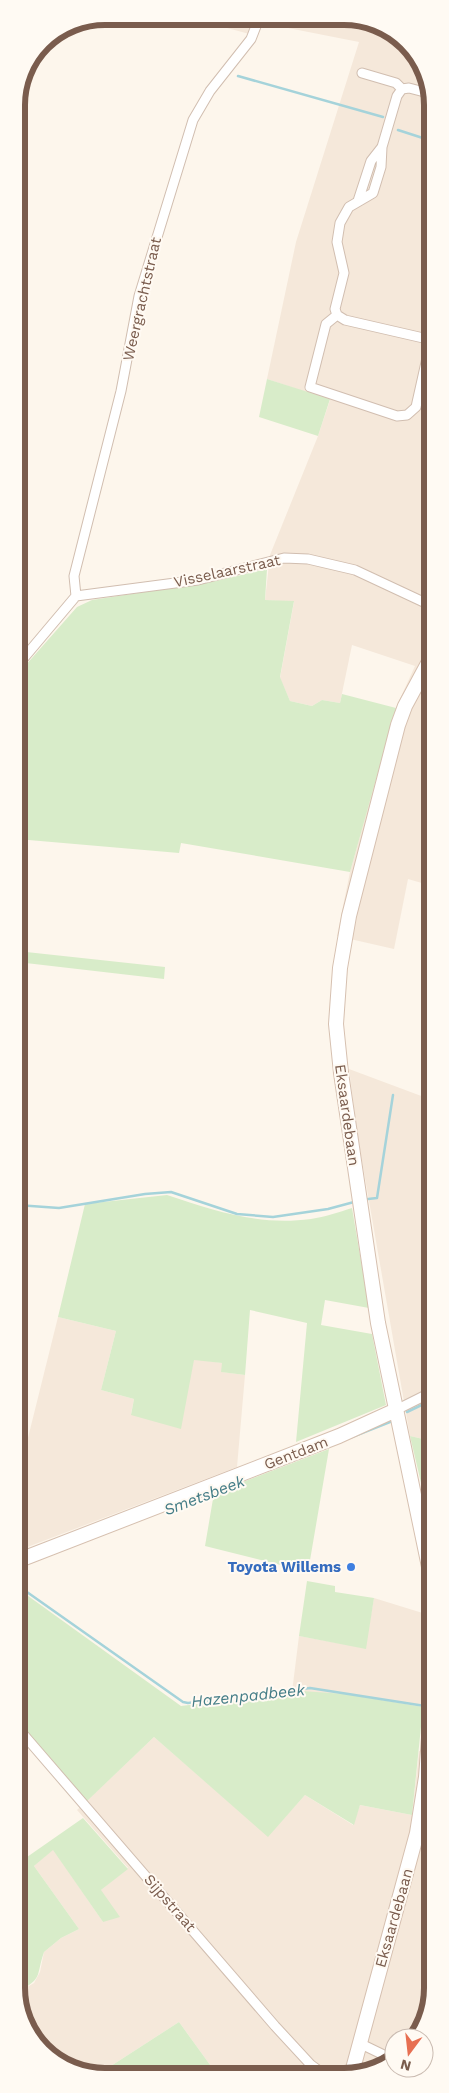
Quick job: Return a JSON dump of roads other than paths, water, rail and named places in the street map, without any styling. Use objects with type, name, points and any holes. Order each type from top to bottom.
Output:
[{"type":"main road","name":"Eksaardebaan","points":[[424,671],[405,706],[398,725],[349,916],[340,968],[336,1010],[340,1073],[370,1275],[424,1543]]},
{"type":"main road","name":"Gentdam","points":[[25,1558],[340,1436],[396,1410]]},
{"type":"main road","name":"Eksaardebaan","points":[[353,2067],[417,1833],[424,1789]]},
{"type":"street","name":"Weergrachtstraat","points":[[76,596],[74,576],[121,390],[139,296],[160,222],[193,120],[210,91],[251,39],[256,25]]},
{"type":"street","points":[[362,74],[396,83],[402,90]]},
{"type":"street","points":[[423,92],[409,88],[402,90],[398,96],[382,147],[381,167],[373,193],[349,208],[340,223],[337,242],[344,273],[335,309],[337,315],[345,320],[424,338]]},
{"type":"street","points":[[337,315],[326,324],[310,387],[397,416],[407,415],[416,407],[424,374]]},
{"type":"street","name":"Visselaarstraat","points":[[76,596],[198,580],[284,558],[308,559],[355,570],[424,602]]},
{"type":"street","points":[[25,657],[76,596]]},
{"type":"street","name":"Gentdam","points":[[396,1410],[424,1396]]},
{"type":"street","name":"Sijpstraat","points":[[25,1736],[275,2026],[315,2068]]},
{"type":"street","points":[[359,2043],[384,2055]]},
{"type":"waterway","points":[[238,76],[383,117]]},
{"type":"waterway","points":[[398,130],[424,138]]},
{"type":"waterway","points":[[368,1199],[377,1198],[393,1095]]},
{"type":"waterway","points":[[25,1206],[59,1208],[145,1194],[171,1192],[237,1214],[273,1217],[328,1209],[354,1202]]},
{"type":"waterway","name":"Smetsbeek","points":[[407,1412],[424,1404]]},
{"type":"waterway","name":"Smetsbeek","points":[[352,1437],[390,1422]]},
{"type":"waterway","name":"Hazenpadbeek","points":[[25,1591],[183,1702],[188,1703],[310,1688],[424,1706]]},
{"type":"place","name":"Toyota Willems","points":[[351,1567]]}]
